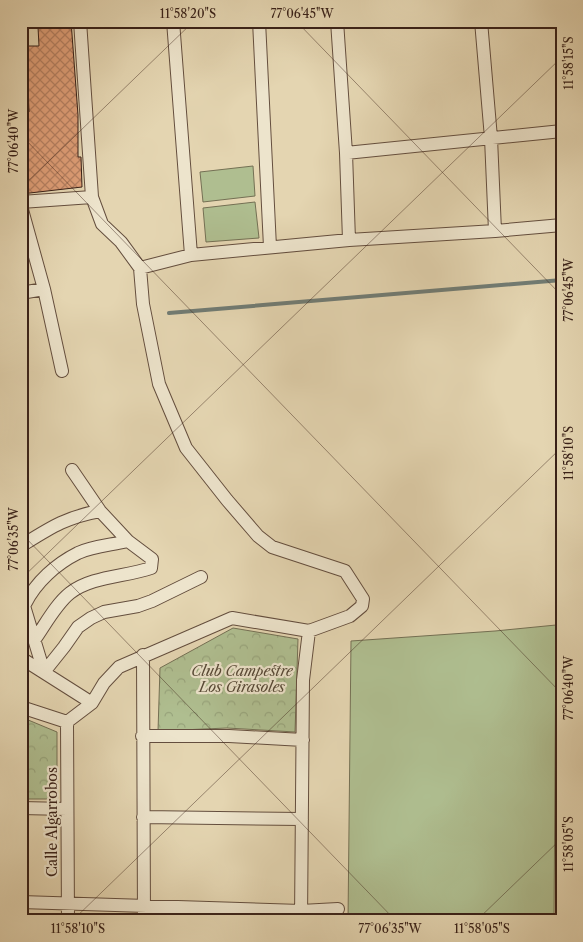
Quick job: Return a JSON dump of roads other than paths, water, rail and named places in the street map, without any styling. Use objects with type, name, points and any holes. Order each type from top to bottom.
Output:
[{"type":"street","points":[[21,707],[66,722],[92,703],[104,683],[119,667],[232,618],[309,631],[350,616],[362,606],[363,599],[345,571],[272,546],[258,536],[186,448],[159,384],[143,304],[140,268],[121,242],[102,224],[92,197],[80,21]]},
{"type":"street","points":[[173,21],[191,255]]},
{"type":"street","points":[[259,21],[270,247]]},
{"type":"street","points":[[337,21],[346,153],[349,240]]},
{"type":"street","points":[[481,21],[491,138],[495,231]]},
{"type":"street","points":[[346,153],[562,131]]},
{"type":"street","points":[[21,202],[92,197]]},
{"type":"street","points":[[21,206],[44,289],[62,371]]},
{"type":"street","points":[[140,268],[191,255],[349,240],[495,231],[562,224]]},
{"type":"street","points":[[21,293],[44,289]]},
{"type":"street","points":[[30,634],[76,588],[103,579],[151,568],[152,559],[128,541],[100,511],[72,470]]},
{"type":"street","points":[[21,546],[56,523],[100,511]]},
{"type":"street","points":[[44,672],[30,634],[23,600],[50,572],[71,557],[86,550],[128,541]]},
{"type":"street","points":[[44,672],[78,627],[91,618],[104,612],[138,606],[152,601],[201,577]]},
{"type":"street","points":[[301,916],[303,680],[309,631]]},
{"type":"street","points":[[143,655],[144,921]]},
{"type":"street","points":[[21,658],[92,703]]},
{"type":"street","name":"Calle Algarrobos","points":[[66,722],[68,921]]},
{"type":"street","points":[[142,736],[229,736],[302,740]]},
{"type":"street","points":[[21,808],[67,809]]},
{"type":"street","points":[[143,817],[302,819]]},
{"type":"street","points":[[21,902],[68,902],[301,916],[338,909]]},
{"type":"waterway","points":[[169,313],[562,280]]},
{"type":"park label","name":"Club Campestre Los Girasoles","points":[[242,680]]}]
